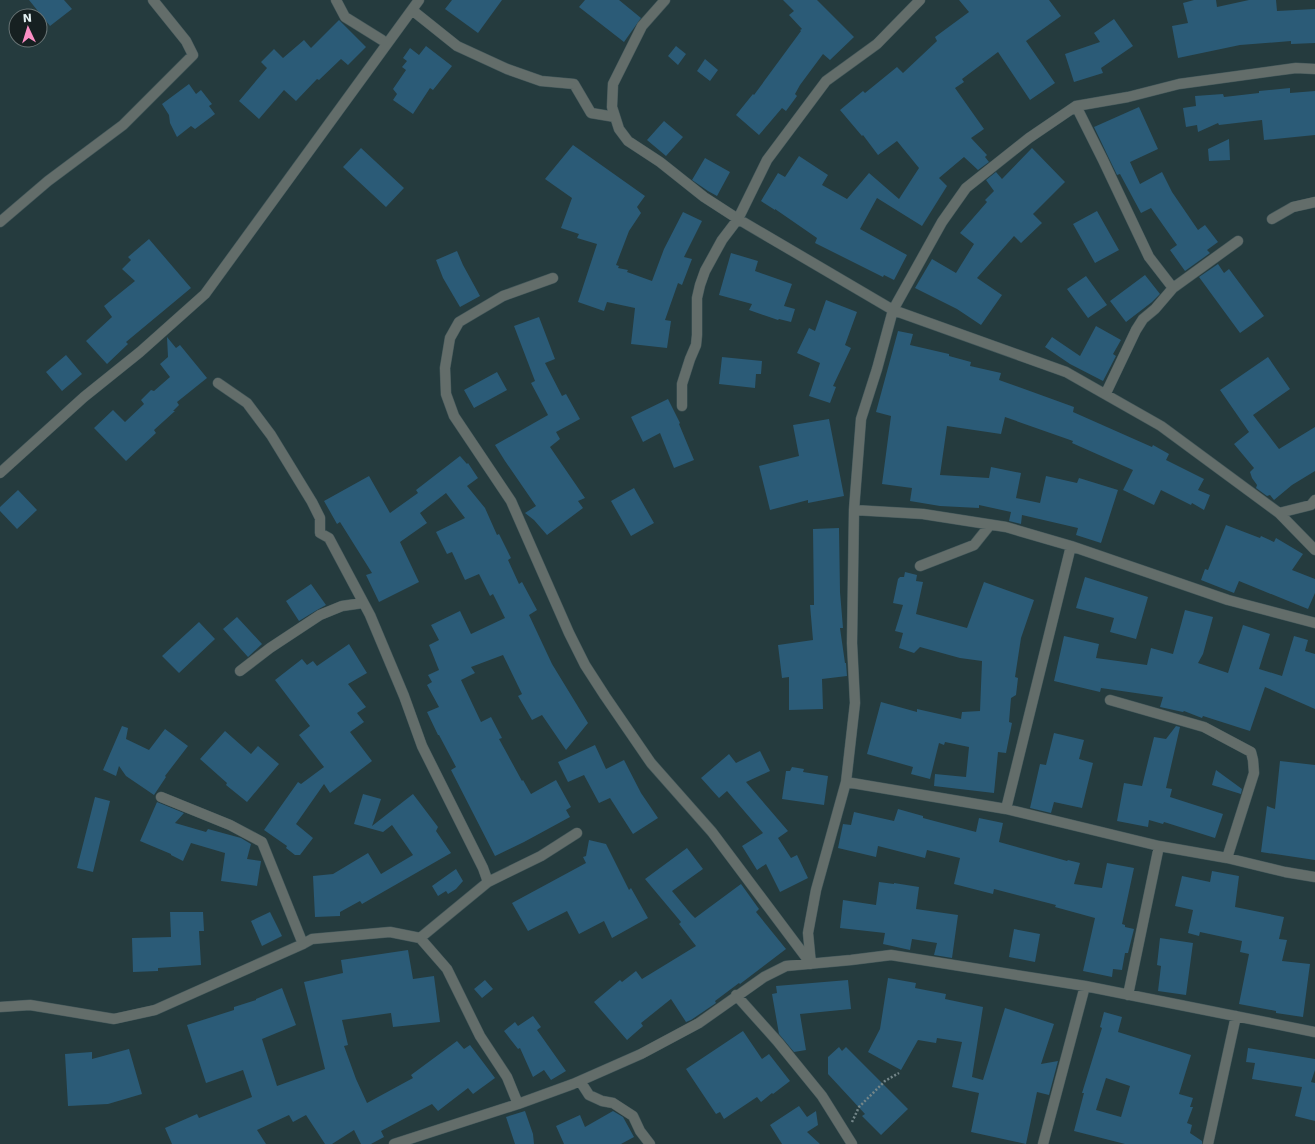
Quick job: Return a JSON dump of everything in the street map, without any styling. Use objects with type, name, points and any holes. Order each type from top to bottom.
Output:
[{"type":"street","points":[[0,222],[48,182],[123,125],[193,55],[186,41],[153,0]]},
{"type":"street","points":[[336,0],[345,17],[382,40]]},
{"type":"street","points":[[0,473],[84,397],[140,352],[205,294],[419,0]]},
{"type":"street","points":[[665,0],[642,26],[613,84],[612,107],[619,129],[628,141],[660,162],[704,197],[738,219],[894,310],[1066,372],[1106,393],[1161,426],[1279,513],[1315,550]]},
{"type":"street","points":[[682,406],[682,384],[696,345],[697,298],[700,285],[705,271],[722,240],[738,219],[767,160],[826,81],[877,44],[920,0]]},
{"type":"street","points":[[412,10],[457,46],[507,69],[541,81],[574,84],[591,113],[615,117]]},
{"type":"street","points":[[811,964],[808,933],[816,890],[846,782],[855,703],[852,643],[854,510],[861,419],[894,310],[942,222],[966,188],[1029,138],[1076,106],[1128,97],[1178,84],[1296,68],[1315,69]]},
{"type":"street","points":[[1076,106],[1149,257],[1173,288]]},
{"type":"street","points":[[1272,219],[1293,206],[1315,202]]},
{"type":"street","points":[[1106,393],[1136,330],[1143,319],[1155,309],[1173,288],[1238,241]]},
{"type":"street","points":[[553,278],[503,296],[459,322],[450,338],[445,368],[446,394],[454,416],[512,501],[569,633],[585,665],[605,696],[651,763],[712,832],[811,964]]},
{"type":"street","points":[[218,383],[247,403],[271,435],[315,507],[320,518],[320,533],[329,538],[370,615],[404,696],[422,746],[483,868],[488,882]]},
{"type":"street","points":[[1279,513],[1311,505],[1315,500]]},
{"type":"street","points":[[854,510],[923,514],[1006,527],[1071,546],[1228,600],[1315,623]]},
{"type":"street","points":[[920,566],[974,545],[990,524]]},
{"type":"street","points":[[1006,809],[1071,546]]},
{"type":"street","points":[[240,671],[270,648],[320,615],[342,606],[364,603]]},
{"type":"street","points":[[1110,700],[1204,727],[1251,752],[1254,773],[1227,858]]},
{"type":"street","points":[[846,782],[1006,809],[1159,846],[1227,858],[1285,872],[1315,877]]},
{"type":"street","points":[[161,797],[230,825],[262,842],[304,944]]},
{"type":"street","points":[[420,938],[488,882],[541,856],[577,833]]},
{"type":"street","points":[[1128,995],[1159,846]]},
{"type":"street","points":[[0,1007],[30,1005],[114,1019],[155,1010],[304,944],[312,939],[390,932],[420,938],[447,969],[480,1036],[507,1077],[518,1104]]},
{"type":"street","points":[[394,1144],[518,1104],[580,1081],[641,1054],[699,1023],[736,995],[764,977],[786,966],[891,955],[1085,986],[1315,1032]]},
{"type":"street","points":[[1043,1144],[1085,986]]},
{"type":"street","points":[[736,995],[778,1042],[822,1096],[850,1140]]},
{"type":"street","points":[[1208,1144],[1236,1016]]},
{"type":"street","points":[[580,1081],[590,1095],[602,1101],[613,1103],[633,1116],[640,1131],[650,1144]]},
{"type":"path","points":[[850,1140],[859,1107],[885,1081],[899,1073]]},
{"type":"building","points":[[29,0],[64,0],[72,9],[50,26],[48,24],[48,8],[35,8]]},
{"type":"building","points":[[452,0],[502,0],[478,33],[445,9]]},
{"type":"building","points":[[585,0],[619,0],[641,18],[624,42],[579,7]]},
{"type":"building","points":[[783,0],[817,0],[854,37],[830,60],[823,54],[800,85],[795,94],[797,96],[786,111],[782,108],[759,135],[736,115],[753,94],[754,95],[802,29],[789,15],[794,11]]},
{"type":"building","points":[[959,0],[1049,0],[1061,16],[1026,41],[1055,83],[1030,100],[998,52],[962,79],[964,82],[955,88],[984,129],[971,138],[987,155],[985,157],[989,162],[978,170],[964,157],[939,178],[947,186],[922,226],[877,198],[860,229],[907,255],[894,280],[884,275],[883,277],[815,243],[817,238],[761,201],[778,173],[785,177],[799,156],[828,175],[822,185],[847,199],[869,173],[899,199],[919,168],[897,141],[878,155],[863,135],[862,136],[840,110],[863,91],[865,93],[897,67],[903,73],[937,41],[935,37],[969,12]]},
{"type":"building","points":[[1194,0],[1216,0],[1217,7],[1249,0],[1276,0],[1277,11],[1315,9],[1315,43],[1291,44],[1291,41],[1240,45],[1178,58],[1172,26],[1188,23],[1183,3]]},
{"type":"building","points":[[1114,19],[1133,46],[1101,68],[1103,73],[1074,82],[1065,54],[1100,42],[1094,33]]},
{"type":"building","points":[[339,20],[366,47],[348,65],[341,59],[319,80],[317,79],[296,101],[284,90],[259,119],[239,101],[267,68],[261,62],[274,49],[283,58],[304,40],[311,48]]},
{"type":"building","points":[[426,46],[452,66],[433,90],[430,88],[413,114],[393,100],[397,94],[393,89],[406,70],[402,67],[407,61],[403,58],[410,48],[419,55]]},
{"type":"building","points":[[676,46],[686,54],[678,65],[668,56]]},
{"type":"building","points":[[705,59],[718,70],[710,81],[697,71]]},
{"type":"building","points":[[189,84],[196,94],[201,90],[212,104],[209,106],[215,114],[195,129],[191,126],[177,137],[170,123],[169,115],[162,104]]},
{"type":"building","points":[[1290,88],[1290,93],[1315,91],[1315,135],[1264,140],[1262,120],[1219,125],[1218,123],[1198,132],[1197,125],[1186,127],[1183,108],[1196,106],[1195,96],[1223,94],[1224,97],[1259,93],[1259,91]]},
{"type":"building","points":[[1139,107],[1158,149],[1130,162],[1140,184],[1162,172],[1172,192],[1198,230],[1205,225],[1218,242],[1207,250],[1210,253],[1185,271],[1170,250],[1177,245],[1151,208],[1141,213],[1120,174],[1117,175],[1094,127]]},
{"type":"building","points":[[664,121],[683,137],[666,156],[647,140]]},
{"type":"building","points":[[1229,139],[1230,160],[1209,161],[1208,149]]},
{"type":"building","points":[[573,145],[645,196],[637,207],[641,213],[629,231],[616,265],[619,266],[618,268],[628,270],[627,272],[652,281],[664,249],[683,212],[702,221],[684,257],[692,259],[682,285],[678,283],[665,320],[671,321],[667,348],[631,344],[635,308],[607,302],[604,311],[578,302],[597,244],[577,238],[579,234],[561,228],[572,198],[545,179]]},
{"type":"building","points":[[361,148],[404,188],[386,207],[343,167]]},
{"type":"building","points":[[1032,148],[1065,182],[1033,214],[1042,223],[1021,243],[1014,236],[977,278],[1002,295],[981,325],[957,309],[915,288],[932,259],[956,273],[974,244],[960,233],[987,202],[985,200],[994,191],[986,180],[996,172],[1002,179]]},
{"type":"building","points":[[705,158],[730,172],[717,196],[692,180]]},
{"type":"building","points":[[1097,211],[1119,250],[1095,263],[1073,224]]},
{"type":"building","points":[[149,239],[191,288],[126,342],[128,344],[107,364],[86,341],[112,317],[104,306],[135,281],[122,269],[131,260],[128,257]]},
{"type":"building","points":[[457,251],[480,296],[460,307],[443,278],[436,260]]},
{"type":"building","points":[[731,253],[758,261],[755,271],[792,284],[784,306],[795,309],[791,322],[778,320],[749,310],[752,304],[719,295]]},
{"type":"building","points":[[1218,264],[1224,273],[1229,269],[1264,316],[1240,333],[1199,277]]},
{"type":"building","points":[[1145,275],[1160,294],[1126,322],[1110,301]]},
{"type":"building","points":[[1086,276],[1107,305],[1088,318],[1067,289]]},
{"type":"building","points":[[826,300],[857,312],[845,345],[851,348],[833,386],[836,387],[830,403],[809,396],[820,363],[797,353],[809,328],[815,331]]},
{"type":"building","points":[[539,317],[555,359],[545,363],[562,396],[566,394],[580,419],[556,432],[560,439],[550,447],[585,498],[578,501],[583,508],[547,535],[534,520],[525,513],[536,506],[495,445],[548,415],[531,383],[535,381],[514,326]]},
{"type":"building","points":[[1096,326],[1121,340],[1113,354],[1116,356],[1103,381],[1070,364],[1045,347],[1052,337],[1080,356]]},
{"type":"building","points":[[898,331],[913,334],[910,345],[949,354],[949,356],[971,362],[970,366],[1001,373],[999,380],[1074,407],[1073,412],[1152,447],[1153,445],[1169,454],[1166,460],[1204,479],[1198,490],[1210,495],[1204,510],[1192,503],[1191,505],[1161,490],[1154,505],[1123,490],[1133,470],[1072,443],[1073,441],[1005,417],[1001,434],[947,426],[940,475],[989,478],[991,467],[1021,473],[1016,498],[1040,503],[1046,476],[1077,483],[1079,478],[1118,490],[1101,543],[1076,535],[1078,528],[1022,515],[1021,524],[1009,521],[1011,512],[979,505],[979,508],[940,506],[910,501],[912,488],[882,484],[891,416],[876,412]]},
{"type":"building","points":[[167,337],[176,348],[180,345],[207,378],[177,402],[179,405],[173,411],[175,411],[154,430],[156,433],[126,461],[94,428],[113,410],[125,422],[144,404],[141,400],[151,390],[154,391],[170,377],[160,364],[168,357]]},
{"type":"building","points":[[66,355],[82,374],[62,391],[46,372]]},
{"type":"building","points":[[722,357],[762,361],[761,374],[756,374],[755,388],[719,384]]},
{"type":"building","points":[[1268,357],[1290,389],[1253,415],[1279,449],[1315,427],[1315,471],[1292,485],[1274,500],[1270,495],[1267,496],[1256,488],[1257,485],[1250,472],[1254,468],[1234,444],[1249,432],[1220,390]]},
{"type":"building","points":[[497,372],[507,390],[474,408],[464,390]]},
{"type":"building","points":[[668,399],[680,423],[679,424],[694,460],[674,468],[660,433],[643,442],[631,417]]},
{"type":"building","points":[[829,419],[844,496],[808,503],[808,500],[770,510],[759,466],[799,456],[793,425]]},
{"type":"building","points":[[460,456],[467,464],[468,463],[478,478],[467,486],[485,508],[497,535],[499,534],[511,558],[508,560],[519,584],[522,582],[537,610],[529,615],[552,664],[588,723],[566,750],[542,715],[532,720],[518,696],[522,694],[503,655],[471,667],[475,673],[461,680],[481,722],[491,717],[502,738],[499,739],[522,781],[523,780],[531,794],[556,780],[571,807],[566,810],[570,817],[495,856],[451,770],[456,767],[427,712],[439,707],[427,685],[432,682],[428,675],[439,670],[429,645],[439,640],[431,625],[460,611],[471,634],[505,618],[493,594],[490,596],[479,574],[465,580],[452,552],[447,554],[436,532],[465,518],[446,493],[420,513],[427,523],[400,542],[419,582],[379,602],[366,575],[372,573],[340,522],[337,524],[324,501],[369,476],[390,513],[418,493],[416,490]]},
{"type":"building","points":[[634,488],[654,523],[631,536],[611,501]]},
{"type":"building","points":[[18,490],[37,510],[17,529],[0,511],[0,507]]},
{"type":"building","points":[[1226,525],[1260,538],[1261,536],[1274,542],[1276,538],[1303,554],[1292,570],[1315,579],[1315,593],[1308,609],[1239,581],[1234,593],[1201,580],[1205,569],[1208,570]]},
{"type":"building","points":[[839,528],[840,592],[843,628],[840,628],[847,676],[822,679],[823,709],[789,710],[789,677],[782,678],[778,645],[813,640],[810,605],[814,605],[813,529]]},
{"type":"building","points":[[905,572],[917,575],[916,581],[923,582],[916,614],[967,628],[984,582],[1034,600],[1021,638],[1015,677],[1018,678],[1016,695],[1011,698],[1009,722],[1012,723],[1006,753],[998,752],[994,793],[934,786],[935,774],[966,777],[969,747],[945,742],[944,745],[939,743],[930,779],[911,774],[913,767],[867,754],[881,702],[917,712],[917,709],[961,719],[962,712],[980,711],[982,661],[960,658],[920,647],[914,653],[899,648],[903,633],[895,631],[903,605],[893,603],[898,579],[900,577],[904,577]]},
{"type":"building","points":[[1085,577],[1148,597],[1136,639],[1110,632],[1114,618],[1076,608]]},
{"type":"building","points":[[311,584],[326,605],[299,621],[286,601]]},
{"type":"building","points":[[1185,610],[1213,617],[1203,654],[1198,663],[1228,673],[1243,625],[1270,634],[1259,669],[1282,676],[1294,636],[1308,640],[1305,651],[1315,654],[1315,709],[1265,687],[1250,731],[1203,716],[1202,718],[1184,711],[1160,707],[1163,697],[1101,688],[1100,692],[1054,681],[1064,636],[1099,644],[1096,658],[1147,665],[1151,648],[1173,654]]},
{"type":"building","points":[[237,617],[262,644],[248,657],[223,629]]},
{"type":"building","points":[[199,622],[215,639],[179,673],[162,656]]},
{"type":"building","points":[[349,644],[367,673],[348,684],[366,707],[357,713],[364,722],[350,732],[372,761],[330,793],[324,784],[296,824],[313,838],[300,855],[295,855],[286,848],[287,846],[264,830],[298,782],[301,784],[324,767],[299,735],[310,726],[275,680],[302,659],[307,665],[313,661],[317,666]]},
{"type":"building","points":[[122,726],[128,728],[126,739],[149,750],[165,729],[188,746],[165,776],[166,777],[154,795],[126,776],[119,766],[116,776],[103,770]]},
{"type":"building","points":[[1176,726],[1180,727],[1166,788],[1172,789],[1170,797],[1223,814],[1215,838],[1164,822],[1163,824],[1149,820],[1148,827],[1117,821],[1124,783],[1142,786],[1154,737],[1166,739]]},
{"type":"building","points":[[225,731],[251,754],[258,746],[279,764],[247,802],[226,785],[227,783],[200,759]]},
{"type":"building","points":[[1054,733],[1084,740],[1079,759],[1093,763],[1082,808],[1054,802],[1051,813],[1030,808],[1040,764],[1046,765]]},
{"type":"building","points":[[595,745],[606,769],[624,760],[641,793],[658,818],[633,834],[610,798],[599,803],[584,775],[568,782],[558,762]]},
{"type":"building","points":[[760,751],[770,771],[746,782],[788,831],[778,838],[791,858],[797,855],[808,878],[780,892],[766,864],[757,870],[742,846],[763,833],[727,791],[719,798],[701,778],[729,754],[736,763]]},
{"type":"building","points":[[1280,761],[1315,765],[1315,860],[1261,852],[1267,806],[1275,809]]},
{"type":"building","points":[[792,767],[804,769],[803,772],[828,776],[824,805],[782,799],[786,771],[790,771]]},
{"type":"building","points":[[1216,770],[1242,789],[1241,794],[1212,785]]},
{"type":"building","points":[[363,794],[381,799],[372,826],[413,794],[438,827],[436,831],[451,853],[362,904],[360,901],[340,912],[340,916],[315,917],[313,876],[333,874],[368,853],[381,874],[413,855],[392,825],[383,832],[354,824]]},
{"type":"building","points":[[95,797],[110,801],[93,872],[77,868]]},
{"type":"building","points":[[157,802],[184,813],[175,823],[206,832],[208,829],[241,838],[251,844],[247,859],[261,861],[257,886],[221,881],[225,853],[191,843],[183,861],[171,854],[140,841]]},
{"type":"building","points":[[898,809],[923,816],[923,818],[976,832],[979,818],[1003,823],[999,842],[1067,861],[1080,863],[1074,884],[1102,888],[1107,863],[1134,868],[1122,924],[1125,925],[1125,927],[1134,929],[1128,953],[1125,953],[1122,970],[1113,969],[1112,977],[1083,971],[1095,918],[1055,907],[1056,905],[994,889],[993,894],[954,884],[960,858],[927,850],[925,858],[878,846],[876,857],[838,848],[843,824],[851,825],[854,812],[894,821]]},
{"type":"building","points":[[589,840],[606,844],[629,890],[631,888],[648,918],[612,938],[604,921],[579,934],[567,911],[528,931],[512,903],[586,863],[583,857],[586,856]]},
{"type":"building","points":[[687,848],[703,869],[672,891],[691,914],[695,918],[741,884],[759,909],[756,912],[786,949],[715,1001],[716,1003],[691,1020],[686,1022],[671,999],[641,1023],[643,1026],[627,1040],[594,1002],[620,980],[622,982],[636,971],[642,979],[696,946],[679,924],[681,922],[645,879]]},
{"type":"building","points":[[456,869],[463,881],[456,889],[448,894],[446,891],[438,896],[432,886]]},
{"type":"building","points":[[1212,871],[1239,876],[1235,907],[1284,917],[1279,939],[1287,940],[1282,961],[1310,964],[1303,1017],[1276,1013],[1276,1011],[1239,1004],[1249,954],[1240,952],[1242,941],[1200,932],[1199,936],[1188,933],[1193,910],[1175,906],[1182,876],[1210,882]]},
{"type":"building","points":[[879,882],[919,887],[916,909],[958,915],[952,958],[934,955],[937,943],[912,939],[910,950],[883,944],[885,933],[840,928],[843,900],[876,905]]},
{"type":"building","points":[[170,912],[203,912],[204,931],[199,931],[201,965],[158,968],[158,971],[133,972],[132,938],[171,937]]},
{"type":"building","points":[[270,912],[282,936],[262,946],[251,921]]},
{"type":"building","points":[[1014,929],[1040,934],[1035,962],[1009,957]]},
{"type":"building","points":[[1160,938],[1193,943],[1186,995],[1158,991],[1161,966],[1157,965]]},
{"type":"building","points":[[408,950],[413,979],[434,976],[440,1022],[393,1027],[391,1013],[342,1020],[348,1045],[344,1046],[356,1079],[367,1103],[413,1078],[411,1075],[457,1041],[464,1049],[470,1045],[495,1078],[473,1094],[468,1088],[438,1111],[432,1104],[381,1131],[384,1137],[371,1144],[361,1144],[354,1130],[332,1144],[325,1144],[306,1115],[293,1122],[289,1115],[257,1130],[266,1144],[172,1144],[165,1128],[197,1114],[199,1118],[252,1097],[243,1070],[206,1083],[187,1025],[234,1010],[234,1007],[256,1000],[282,988],[296,1025],[262,1039],[277,1086],[325,1069],[304,982],[343,973],[341,960]]},
{"type":"building","points":[[888,978],[916,983],[915,988],[946,994],[945,999],[983,1007],[972,1077],[983,1080],[1005,1008],[1054,1024],[1041,1064],[1058,1061],[1049,1095],[1037,1092],[1026,1144],[971,1132],[979,1093],[952,1087],[962,1042],[937,1038],[936,1043],[918,1040],[901,1070],[868,1052],[880,1029]]},
{"type":"building","points":[[485,980],[493,989],[482,998],[474,989]]},
{"type":"building","points":[[848,980],[851,1009],[800,1014],[806,1050],[794,1052],[779,1034],[772,994],[777,993],[776,986]]},
{"type":"building","points":[[1104,1012],[1122,1017],[1118,1032],[1191,1055],[1179,1094],[1193,1098],[1190,1107],[1193,1107],[1187,1123],[1192,1125],[1190,1133],[1202,1141],[1202,1144],[1125,1144],[1074,1131],[1084,1093],[1082,1093],[1102,1028],[1100,1027]],"holes":[[[1106,1078],[1130,1086],[1121,1117],[1096,1110]]]},
{"type":"building","points":[[533,1016],[541,1027],[537,1030],[566,1071],[551,1080],[544,1070],[533,1077],[520,1048],[518,1049],[504,1031],[515,1022],[518,1026]]},
{"type":"building","points":[[743,1031],[762,1059],[769,1054],[790,1081],[761,1102],[757,1097],[724,1119],[720,1112],[716,1114],[686,1069]]},
{"type":"building","points":[[839,1047],[842,1051],[846,1047],[908,1109],[881,1135],[862,1116],[865,1114],[828,1074],[828,1057]]},
{"type":"building","points":[[1248,1048],[1315,1059],[1315,1070],[1311,1082],[1315,1083],[1315,1121],[1295,1116],[1302,1087],[1252,1079],[1255,1063],[1246,1062]]},
{"type":"building","points":[[129,1049],[142,1094],[108,1104],[68,1106],[65,1054],[92,1052],[92,1059]]},
{"type":"building","points":[[799,1106],[807,1117],[816,1111],[818,1125],[807,1132],[820,1144],[782,1144],[770,1125]]},
{"type":"building","points":[[525,1111],[533,1134],[534,1144],[515,1144],[506,1117]]},
{"type":"building","points":[[613,1111],[623,1117],[634,1137],[621,1144],[564,1144],[556,1126],[580,1115],[585,1127]]}]
